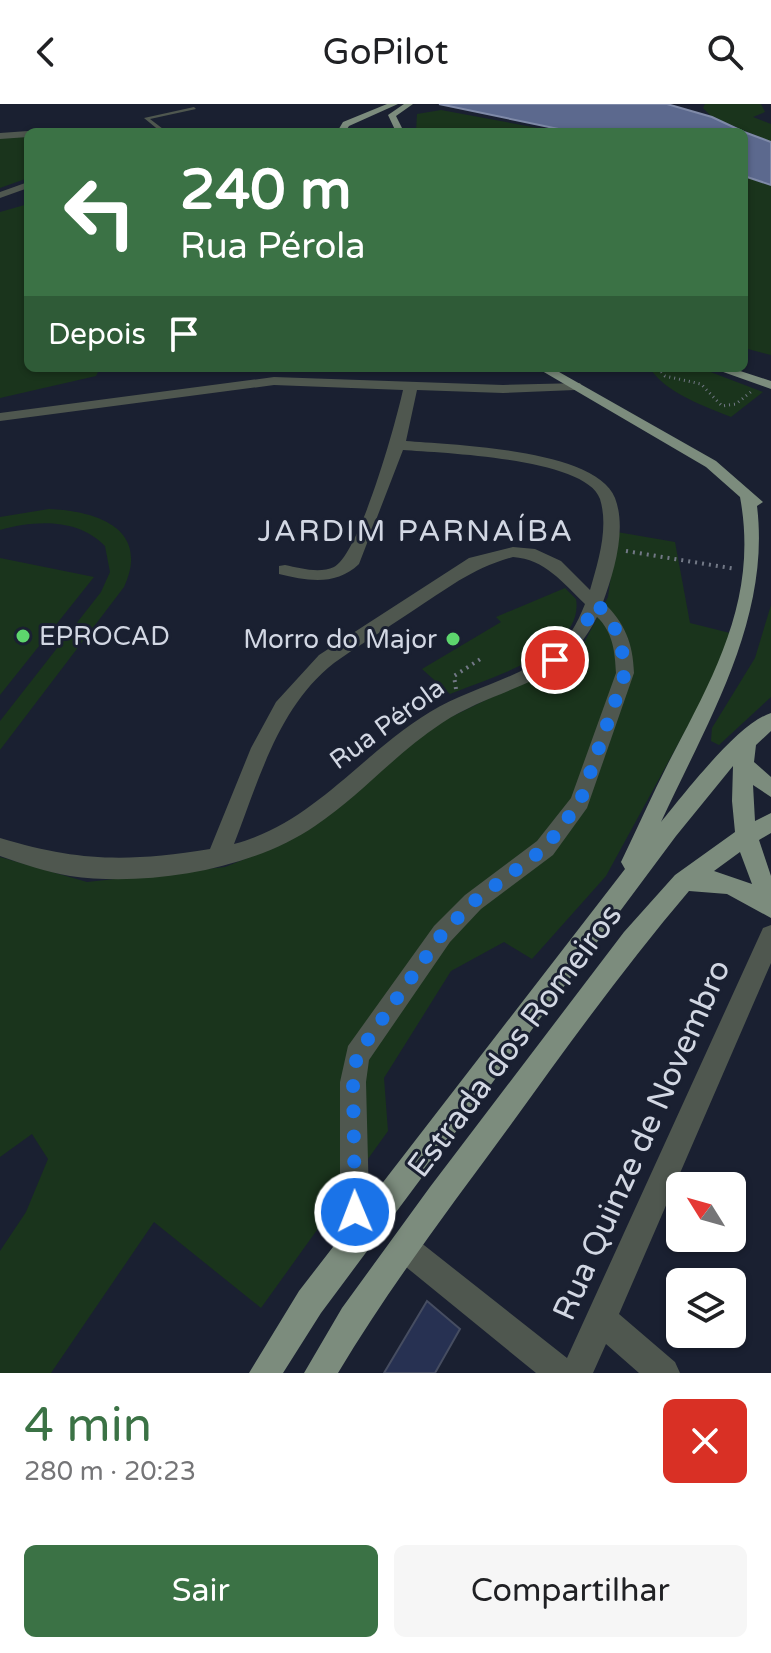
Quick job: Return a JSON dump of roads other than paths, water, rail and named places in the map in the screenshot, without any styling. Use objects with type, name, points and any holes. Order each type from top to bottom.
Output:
[{"type":"main road","points":[[344,128],[346,124],[394,104]]},
{"type":"main road","points":[[398,128],[392,115],[407,105]]},
{"type":"main road","points":[[550,372],[690,450],[747,493],[771,520]]},
{"type":"main road","points":[[720,372],[764,386]]},
{"type":"main road","points":[[614,899],[692,736],[732,665],[753,607],[760,533],[747,493]]},
{"type":"main road","points":[[265,1373],[310,1302],[614,899],[718,767],[744,751],[771,720]]},
{"type":"main road","points":[[744,751],[771,789]]},
{"type":"main road","points":[[744,751],[741,817],[753,862],[771,898]]},
{"type":"main road","name":"Estrada dos Romeiros","points":[[320,1373],[353,1319],[606,973],[683,882],[771,822]]},
{"type":"main road","points":[[683,882],[716,879],[731,883],[771,908]]},
{"type":"street","points":[[0,136],[24,134]]},
{"type":"street","points":[[0,195],[24,186]]},
{"type":"street","points":[[0,417],[250,383],[503,389],[575,386]]},
{"type":"street","points":[[285,570],[328,577],[345,569],[371,520],[398,445],[411,385]]},
{"type":"street","name":"Rua Pérola","points":[[0,847],[44,861],[98,868],[218,857],[261,845],[295,828],[440,714],[555,660],[576,640],[597,603],[608,549],[608,501],[604,489],[586,477],[494,454],[398,445]]},
{"type":"street","points":[[218,857],[233,811],[283,707],[326,660],[475,562],[513,552],[543,558],[597,603],[620,636],[625,673],[580,802],[545,848],[473,902],[442,934],[357,1055],[353,1082],[355,1241]]},
{"type":"street","name":"Rua Quinze de Novembro","points":[[577,1373],[771,936]]},
{"type":"street","points":[[405,1248],[561,1373]]},
{"type":"street","points":[[599,1318],[664,1373]]},
{"type":"lane","points":[[159,128],[146,118],[194,108]]},
{"type":"water","points":[[439,104],[667,104],[712,117],[735,128],[554,128]]},
{"type":"water","points":[[748,133],[771,142],[771,185],[748,177]]},
{"type":"place","name":"EPROCAD","points":[[23,636]]},
{"type":"place","name":"Morro do Major","points":[[453,639]]},
{"type":"district","name":"JARDIM PARNAÍBA","points":[[416,531]]}]
